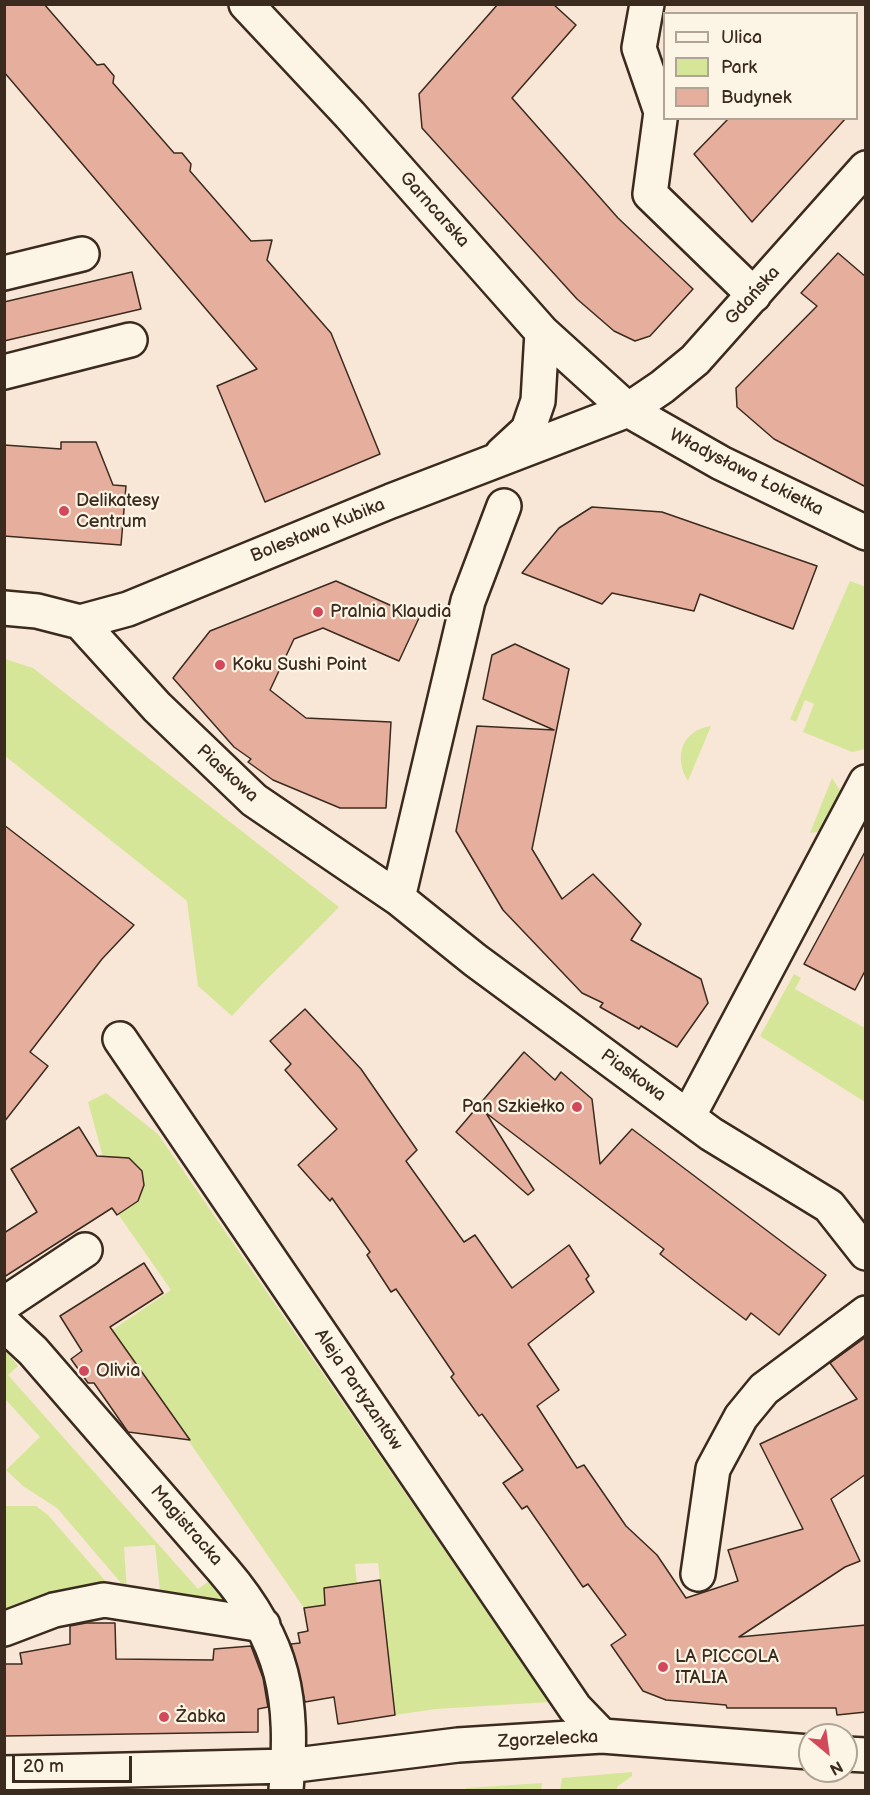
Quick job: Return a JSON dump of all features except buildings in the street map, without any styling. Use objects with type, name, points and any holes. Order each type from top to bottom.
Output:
[{"type":"street","name":"Garncarska","points":[[246,4],[350,115],[542,332],[628,410]]},
{"type":"street","points":[[647,4],[639,48],[661,112],[650,194],[754,295]]},
{"type":"street","name":"Gdańska","points":[[628,410],[662,387],[695,360],[860,185]]},
{"type":"street","points":[[4,273],[82,255]]},
{"type":"street","points":[[496,459],[528,430],[538,400],[542,332]]},
{"type":"street","points":[[4,372],[130,340]]},
{"type":"street","name":"Bolesława Kubika","points":[[4,608],[37,611],[81,622],[128,609],[496,459],[628,410]]},
{"type":"street","name":"Władysława Łokietka","points":[[628,410],[715,460],[866,533]]},
{"type":"street","points":[[398,898],[468,601],[504,506]]},
{"type":"street","name":"Piaskowa","points":[[81,622],[157,707],[254,800],[398,898],[475,960],[711,1134],[829,1206],[866,1253]]},
{"type":"street","points":[[688,1117],[866,782]]},
{"type":"street","name":"Aleja Partyzantów","points":[[120,1039],[575,1708],[602,1736]]},
{"type":"street","points":[[829,1206],[866,1214]]},
{"type":"street","points":[[4,1304],[85,1250]]},
{"type":"street","points":[[698,1574],[713,1468],[741,1417],[764,1389],[866,1312]]},
{"type":"street","name":"Magistracka","points":[[4,1324],[33,1351],[224,1570],[243,1593],[263,1625],[278,1658],[287,1702],[290,1731],[287,1779]]},
{"type":"street","points":[[4,1629],[54,1610],[104,1600],[263,1625]]},
{"type":"street","name":"Zgorzelecka","points":[[4,1773],[287,1779],[458,1745],[602,1736],[798,1751]]},
{"type":"green space","points":[[850,581],[866,587],[865,749],[852,752],[803,732],[814,704],[805,700],[796,722],[790,719]]},
{"type":"green space","points":[[5,659],[33,668],[339,907],[232,1016],[198,986],[187,901],[5,756]]},
{"type":"green space","points":[[711,726],[688,781],[681,763],[683,746],[693,733]]},
{"type":"green space","points":[[832,778],[843,795],[828,830],[810,833]]},
{"type":"green space","points":[[794,974],[801,978],[795,989],[865,1028],[865,1102],[760,1036]]},
{"type":"green space","points":[[106,1093],[158,1134],[549,1702],[436,1709],[395,1715],[378,1563],[355,1564],[357,1584],[325,1605],[304,1608],[112,1330],[171,1290],[88,1171],[104,1161],[88,1102]]},
{"type":"green space","points":[[4,1349],[18,1366],[8,1375],[198,1589],[209,1581],[215,1591],[226,1590],[223,1600],[217,1605],[161,1600],[155,1545],[124,1547],[127,1590],[57,1508],[23,1486],[6,1470],[40,1437],[5,1399]]},
{"type":"green space","points":[[5,1506],[36,1506],[48,1515],[115,1592],[78,1590],[5,1610]]},
{"type":"green space","points":[[632,1772],[632,1776],[616,1790],[560,1790],[562,1778]]},
{"type":"green space","points":[[542,1783],[541,1790],[466,1790],[466,1788]]},
{"type":"place","name":"Delikatesy Centrum","points":[[64,511]]},
{"type":"place","name":"Pralnia Klaudia","points":[[318,612]]},
{"type":"place","name":"Koku Sushi Point","points":[[220,665]]},
{"type":"place","name":"Pan Szkiełko","points":[[577,1107]]},
{"type":"place","name":"Olivia","points":[[84,1371]]},
{"type":"place","name":"LA PICCOLA ITALIA","points":[[663,1667]]},
{"type":"place","name":"Żabka","points":[[164,1717]]}]
